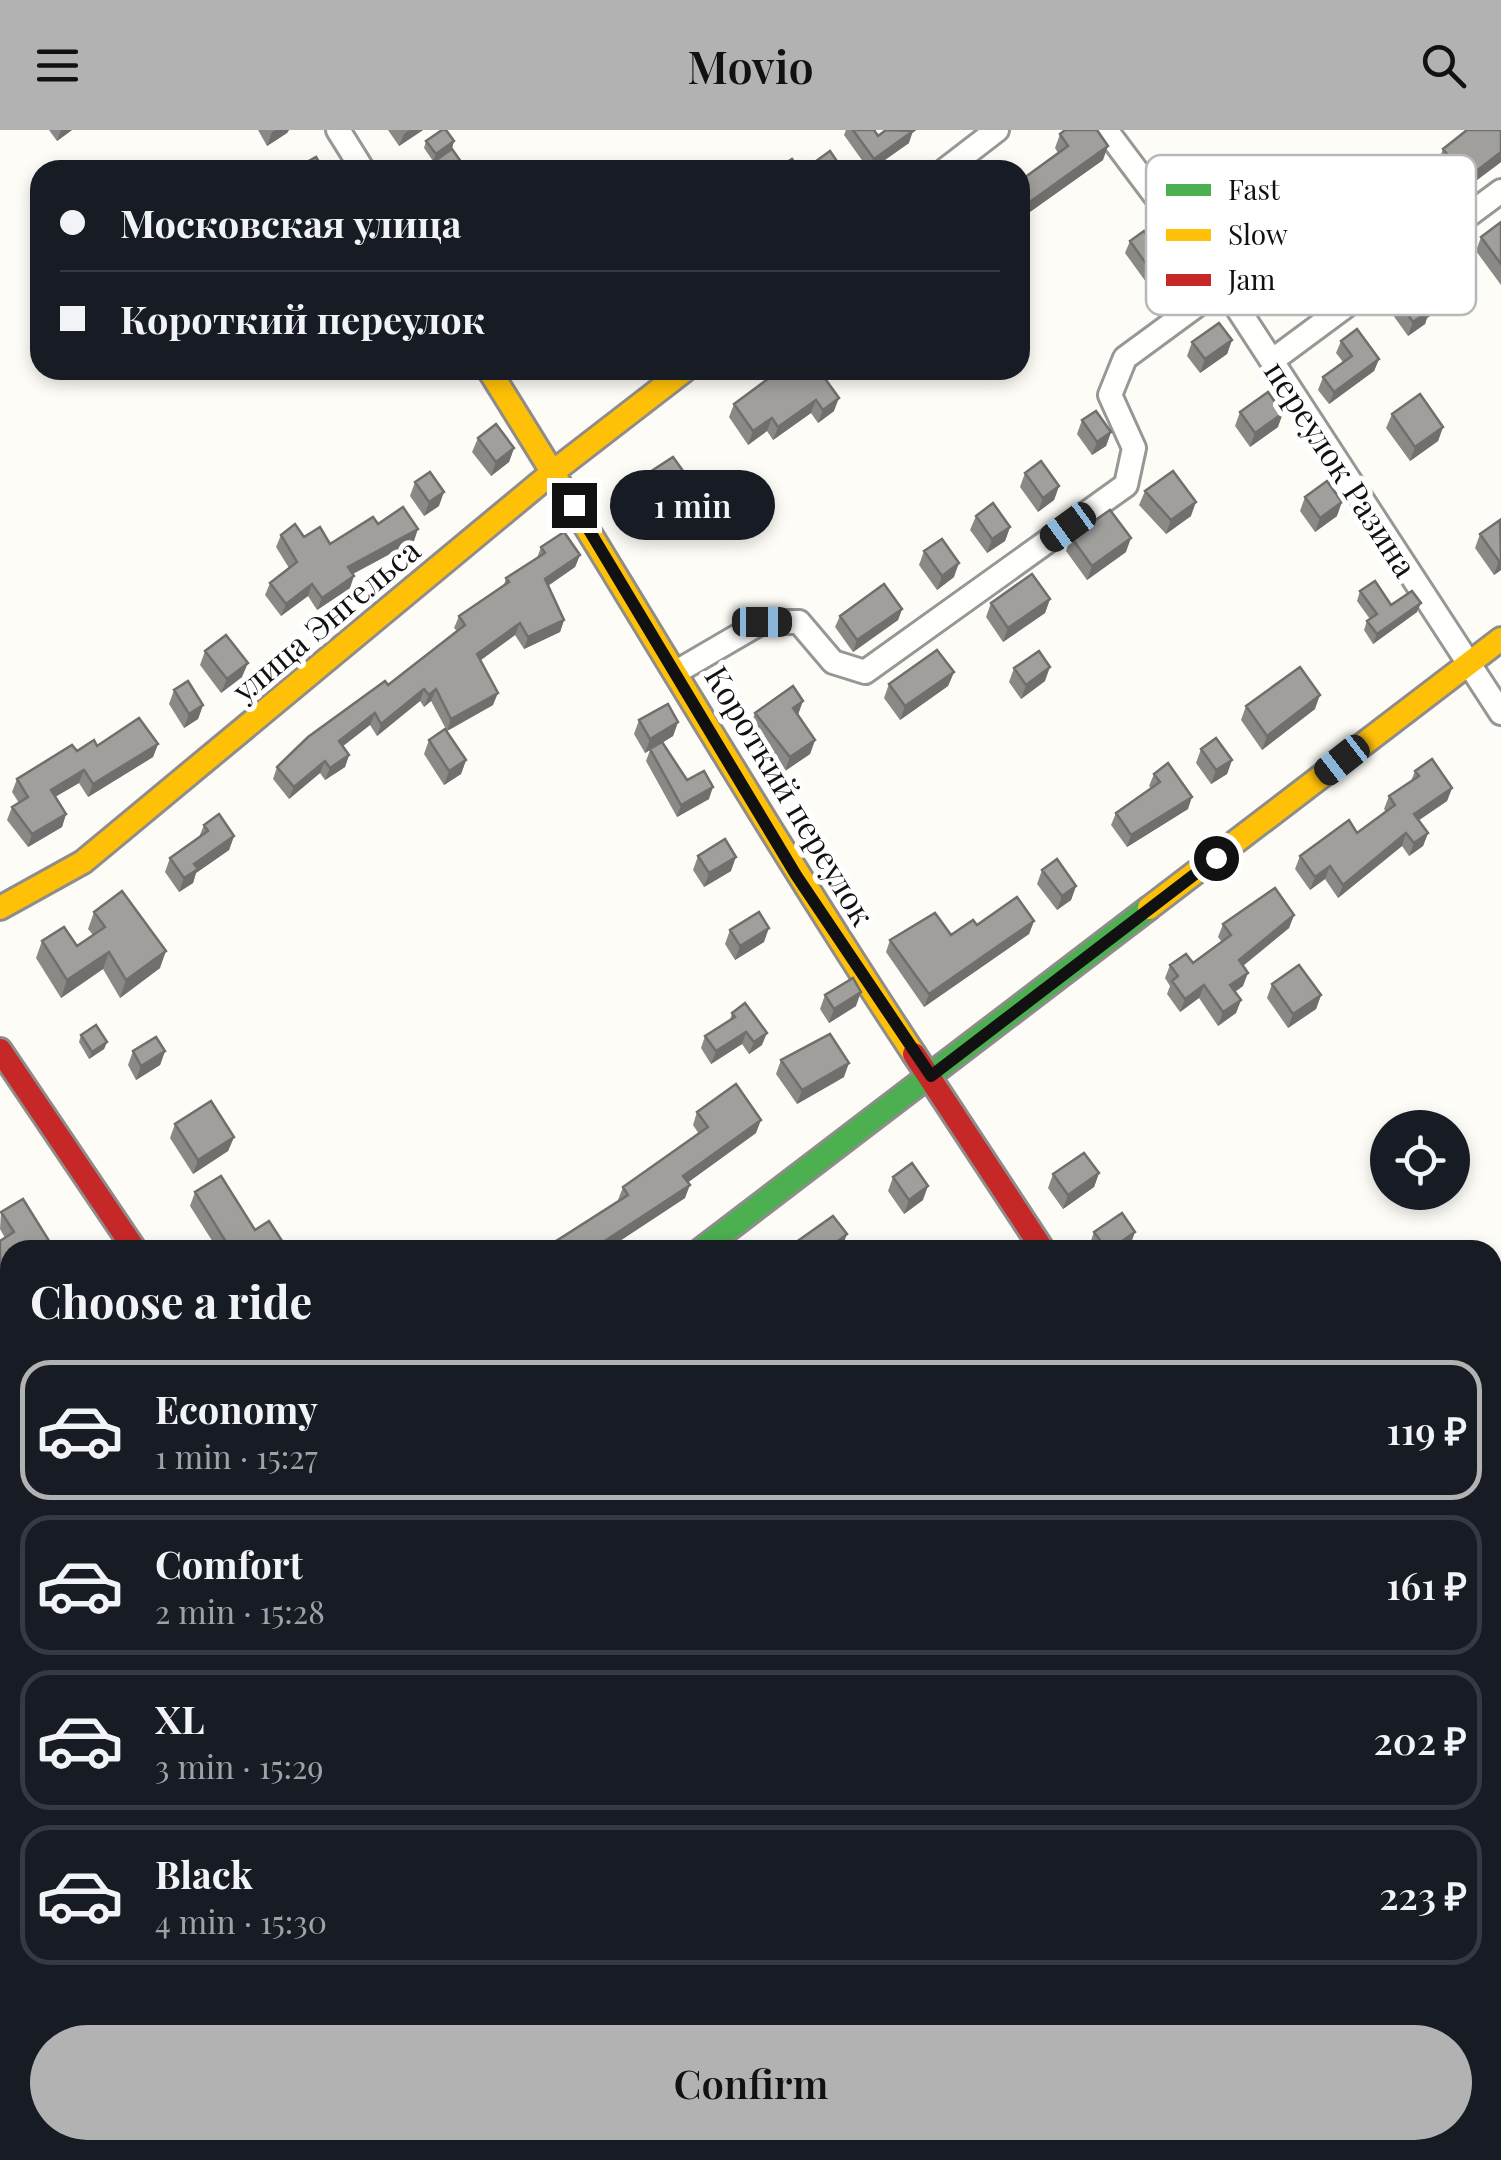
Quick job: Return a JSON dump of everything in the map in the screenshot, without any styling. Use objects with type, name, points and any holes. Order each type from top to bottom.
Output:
[{"type":"street","points":[[338,130],[357,160]]},
{"type":"street","points":[[958,160],[997,130]]},
{"type":"street","name":"переулок Разина","points":[[1106,130],[1146,183]]},
{"type":"street","points":[[1476,209],[1501,191]]},
{"type":"street","points":[[678,671],[762,622],[798,622],[833,662],[865,672],[1126,486],[1134,448],[1110,395],[1126,358],[1184,315]]},
{"type":"street","name":"переулок Разина","points":[[1242,315],[1501,713]]},
{"type":"street","points":[[1272,360],[1333,315]]},
{"type":"street","name":"Короткий переулок","points":[[495,380],[678,671],[796,875],[1037,1240]]},
{"type":"street","name":"улица Энгельса","points":[[0,908],[83,862],[553,472],[673,380]]},
{"type":"street","points":[[714,1240],[1501,639]]},
{"type":"street","points":[[0,1050],[127,1240]]},
{"type":"building","points":[[442,130],[454,141],[436,154],[426,141]]},
{"type":"building","points":[[853,130],[874,130],[878,136],[886,130],[913,131],[874,159]]},
{"type":"building","points":[[1065,130],[1097,130],[1108,146],[1030,202],[1030,174],[1068,146],[1060,134]]},
{"type":"building","points":[[1467,130],[1501,130],[1501,152],[1476,171],[1476,155],[1448,155],[1443,149]]},
{"type":"building","points":[[452,149],[460,160],[436,160]]},
{"type":"building","points":[[830,151],[836,160],[818,160]]},
{"type":"building","points":[[1501,222],[1501,264],[1481,237]]},
{"type":"building","points":[[1144,231],[1146,264],[1130,241]]},
{"type":"building","points":[[1219,323],[1232,340],[1205,359],[1192,342]]},
{"type":"building","points":[[1357,329],[1379,359],[1334,392],[1323,377],[1352,356],[1341,341]]},
{"type":"building","points":[[766,380],[826,380],[839,398],[823,410],[816,400],[778,427],[772,418],[753,431],[734,404]]},
{"type":"building","points":[[1268,392],[1283,413],[1255,433],[1240,412]]},
{"type":"building","points":[[1420,394],[1443,427],[1415,447],[1392,414]]},
{"type":"building","points":[[1096,411],[1111,432],[1097,442],[1082,420]]},
{"type":"building","points":[[496,424],[514,448],[496,462],[478,438]]},
{"type":"building","points":[[673,457],[696,489],[676,503],[668,491],[631,516],[616,494]]},
{"type":"building","points":[[1041,461],[1059,486],[1043,498],[1025,473]]},
{"type":"building","points":[[1173,471],[1196,502],[1171,520],[1145,491]]},
{"type":"building","points":[[430,472],[444,492],[429,502],[415,482]]},
{"type":"building","points":[[1327,481],[1342,502],[1320,518],[1305,497]]},
{"type":"building","points":[[993,503],[1010,527],[992,539],[976,516]]},
{"type":"building","points":[[403,507],[418,529],[348,567],[354,576],[322,598],[312,584],[286,604],[270,583],[297,562],[281,535],[295,524],[304,537],[320,527],[330,544],[373,517],[378,524]]},
{"type":"building","points":[[1110,510],[1131,538],[1092,566],[1071,537]]},
{"type":"building","points":[[1500,520],[1501,560],[1499,561],[1480,534]]},
{"type":"building","points":[[564,532],[580,555],[545,579],[564,620],[528,637],[520,623],[477,654],[498,693],[451,719],[436,689],[429,695],[424,689],[381,724],[375,713],[339,741],[349,755],[330,768],[325,761],[294,787],[277,767],[308,737],[385,681],[388,685],[465,625],[459,616],[509,582],[506,578],[545,553],[541,547]]},
{"type":"building","points":[[942,539],[959,563],[942,576],[924,551]]},
{"type":"building","points":[[1032,574],[1050,599],[1008,628],[991,603]]},
{"type":"building","points":[[1375,581],[1391,605],[1412,591],[1421,603],[1377,634],[1367,621],[1377,614],[1360,591]]},
{"type":"building","points":[[884,584],[902,609],[857,640],[840,616]]},
{"type":"building","points":[[226,635],[248,663],[227,679],[205,651]]},
{"type":"building","points":[[937,650],[954,672],[905,706],[889,684]]},
{"type":"building","points":[[1039,651],[1050,667],[1026,685],[1014,668]]},
{"type":"building","points":[[1300,667],[1320,695],[1267,736],[1246,706]]},
{"type":"building","points":[[188,681],[203,705],[189,714],[174,690]]},
{"type":"building","points":[[793,686],[803,701],[793,708],[815,740],[790,757],[755,713]]},
{"type":"building","points":[[668,704],[678,722],[650,739],[639,720]]},
{"type":"building","points":[[139,718],[158,744],[93,784],[84,770],[51,790],[66,814],[32,834],[12,807],[28,797],[17,779],[72,745],[77,751],[94,740],[97,746]]},
{"type":"building","points":[[445,729],[466,760],[449,771],[429,740]]},
{"type":"building","points":[[1216,738],[1232,760],[1216,770],[1201,749]]},
{"type":"building","points":[[662,742],[687,780],[704,771],[713,787],[681,805],[650,749]]},
{"type":"building","points":[[1432,759],[1452,788],[1414,814],[1428,833],[1414,843],[1406,833],[1343,885],[1330,866],[1315,877],[1300,856],[1349,820],[1357,833],[1395,805],[1389,796],[1419,776],[1415,771]]},
{"type":"building","points":[[1168,763],[1192,797],[1131,835],[1116,813],[1160,782],[1154,774]]},
{"type":"building","points":[[219,814],[234,836],[194,864],[198,869],[184,878],[170,858],[208,831],[204,825]]},
{"type":"building","points":[[725,839],[736,857],[709,873],[698,856]]},
{"type":"building","points":[[1057,859],[1076,886],[1062,896],[1042,870]]},
{"type":"building","points":[[1275,888],[1294,915],[1239,960],[1248,973],[1230,985],[1241,1000],[1223,1012],[1204,985],[1185,999],[1172,981],[1178,976],[1170,965],[1186,954],[1193,963],[1231,935],[1223,924]]},
{"type":"building","points":[[122,891],[166,951],[126,980],[109,952],[67,980],[42,941],[64,927],[77,946],[105,927],[94,912]]},
{"type":"building","points":[[1017,897],[1034,921],[929,994],[890,940],[935,913],[951,935],[973,920],[977,925]]},
{"type":"building","points":[[759,912],[769,928],[740,946],[730,930]]},
{"type":"building","points":[[1299,965],[1321,995],[1293,1014],[1272,984]]},
{"type":"building","points":[[853,978],[861,992],[834,1009],[825,995]]},
{"type":"building","points":[[745,1003],[767,1033],[754,1042],[746,1032],[716,1051],[705,1036],[735,1017],[732,1013]]},
{"type":"building","points":[[96,1025],[107,1042],[92,1052],[81,1035]]},
{"type":"building","points":[[830,1034],[849,1063],[802,1090],[781,1060]]},
{"type":"building","points":[[156,1037],[165,1051],[141,1066],[133,1051]]},
{"type":"building","points":[[736,1084],[761,1120],[683,1176],[690,1185],[606,1240],[558,1240],[628,1195],[623,1187],[708,1127],[697,1112]]},
{"type":"building","points":[[211,1101],[234,1137],[198,1160],[175,1124]]},
{"type":"building","points":[[1084,1153],[1099,1173],[1068,1195],[1053,1174]]},
{"type":"building","points":[[912,1163],[928,1186],[909,1200],[893,1177]]},
{"type":"building","points":[[221,1176],[255,1230],[269,1221],[281,1240],[225,1240],[195,1192]]},
{"type":"building","points":[[23,1199],[49,1240],[2,1240],[14,1232],[1,1212]]},
{"type":"building","points":[[1122,1213],[1135,1232],[1123,1240],[1100,1240],[1094,1232]]},
{"type":"building","points":[[833,1216],[847,1234],[839,1240],[799,1240]]},
{"type":"traffic: fast","points":[[714,1240],[1149,908]]},
{"type":"traffic: slow","points":[[495,380],[805,885],[914,1054]]},
{"type":"traffic: slow","points":[[0,908],[83,862],[553,472],[672,380]]},
{"type":"traffic: slow","points":[[1149,908],[1501,639]]},
{"type":"traffic: jam","points":[[0,1050],[128,1240]]},
{"type":"traffic: jam","points":[[914,1054],[1036,1240]]},
{"type":"route","points":[[574,505],[678,671],[796,875],[931,1076],[1216,858]]}]
